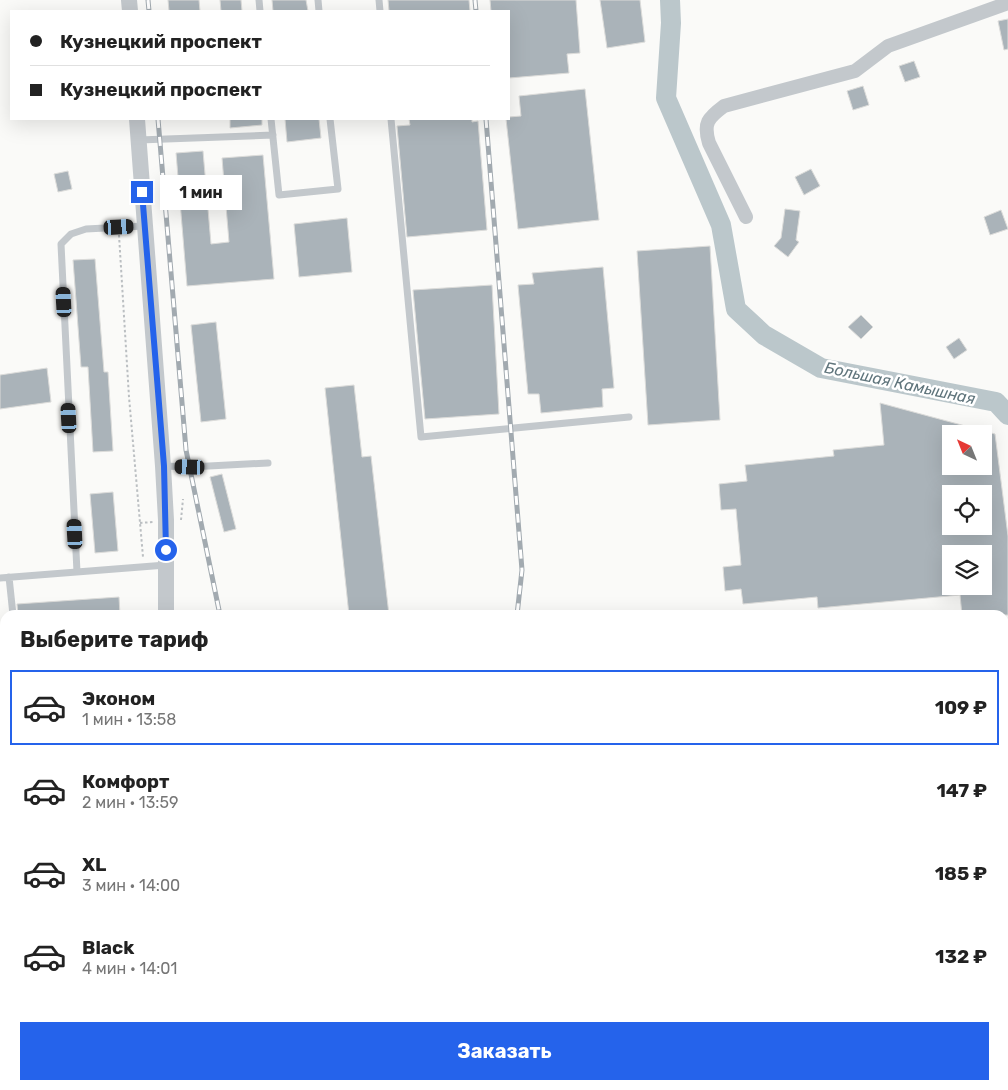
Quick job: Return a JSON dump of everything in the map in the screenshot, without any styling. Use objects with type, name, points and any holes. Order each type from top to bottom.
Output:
[{"type":"street","points":[[746,217],[709,143],[706,125],[710,116],[724,106],[855,71],[888,46],[1008,2]]},
{"type":"street","points":[[137,120],[164,466],[166,610]]},
{"type":"lane","points":[[271,120],[279,195],[338,189],[330,120]]},
{"type":"lane","points":[[391,120],[421,437],[629,417]]},
{"type":"lane","points":[[138,140],[273,135]]},
{"type":"lane","points":[[77,572],[61,244],[71,234],[86,229],[144,226]]},
{"type":"lane","points":[[164,466],[190,467],[268,463]]},
{"type":"lane","points":[[0,578],[166,565]]},
{"type":"lane","points":[[9,577],[12,610]]},
{"type":"path","points":[[119,227],[128,397],[144,567]]},
{"type":"path","points":[[181,520],[183,498]]},
{"type":"building","points":[[168,0],[199,0],[200,10],[169,10]]},
{"type":"building","points":[[220,0],[241,0],[242,10],[221,10]]},
{"type":"building","points":[[272,0],[306,0],[308,10],[273,10]]},
{"type":"building","points":[[388,0],[469,0],[470,10],[389,10]]},
{"type":"building","points":[[490,0],[576,0],[580,53],[567,54],[569,73],[510,78],[510,10],[491,10]]},
{"type":"building","points":[[600,0],[640,0],[645,42],[607,48]]},
{"type":"building","points":[[1008,19],[1008,49],[1004,50],[998,21]]},
{"type":"building","points":[[914,61],[920,77],[905,82],[899,66]]},
{"type":"building","points":[[863,86],[869,105],[853,110],[847,91]]},
{"type":"building","points":[[585,89],[599,220],[518,229],[506,120],[510,120],[510,117],[521,116],[519,96]]},
{"type":"building","points":[[230,120],[262,120],[262,125],[230,128]]},
{"type":"building","points":[[285,120],[319,120],[321,138],[287,142]]},
{"type":"building","points":[[409,120],[478,121],[487,230],[407,237],[397,126],[410,125]]},
{"type":"building","points":[[203,151],[211,244],[229,242],[222,158],[263,155],[274,279],[187,286],[176,153]]},
{"type":"building","points":[[811,169],[820,186],[804,195],[795,177]]},
{"type":"building","points":[[68,171],[72,189],[58,192],[54,174]]},
{"type":"building","points":[[785,209],[800,211],[796,240],[799,242],[788,257],[774,246],[781,238]]},
{"type":"building","points":[[1001,210],[1008,229],[990,235],[984,217]]},
{"type":"building","points":[[347,218],[352,272],[299,277],[294,224]]},
{"type":"building","points":[[710,246],[720,420],[648,425],[637,251]]},
{"type":"building","points":[[95,259],[104,372],[108,372],[113,451],[93,452],[88,367],[81,367],[73,260]]},
{"type":"building","points":[[603,267],[614,388],[602,389],[603,407],[541,413],[539,394],[528,394],[518,285],[534,284],[532,273]]},
{"type":"building","points":[[492,285],[499,414],[425,419],[413,290]]},
{"type":"building","points":[[861,315],[873,327],[861,339],[848,327]]},
{"type":"building","points":[[216,322],[226,419],[201,422],[191,325]]},
{"type":"building","points":[[959,338],[967,350],[954,359],[946,347]]},
{"type":"building","points":[[47,368],[51,402],[0,409],[0,375]]},
{"type":"building","points":[[354,385],[362,457],[371,456],[388,610],[348,610],[325,388]]},
{"type":"building","points":[[880,403],[962,425],[942,425],[942,475],[992,475],[992,433],[995,434],[1008,536],[1008,610],[962,610],[960,595],[818,608],[817,597],[743,604],[741,589],[725,591],[723,567],[741,565],[736,509],[721,510],[719,484],[747,481],[745,465],[834,456],[833,450],[884,445]]},
{"type":"building","points":[[222,474],[236,529],[224,532],[210,477]]},
{"type":"building","points":[[113,492],[118,551],[95,553],[90,494]]},
{"type":"building","points":[[119,597],[120,610],[18,610],[17,604]]},
{"type":"waterway","name":"Большая Камышная","points":[[670,0],[671,23],[666,98],[721,225],[736,309],[764,335],[821,368],[996,402],[1008,415]]},
{"type":"railway","points":[[148,0],[149,10]]},
{"type":"railway","points":[[475,0],[476,10]]},
{"type":"railway","points":[[158,120],[186,450],[219,610]]},
{"type":"railway","points":[[486,120],[522,570],[518,610]]},
{"type":"route","points":[[142,192],[164,466],[166,550]]}]
